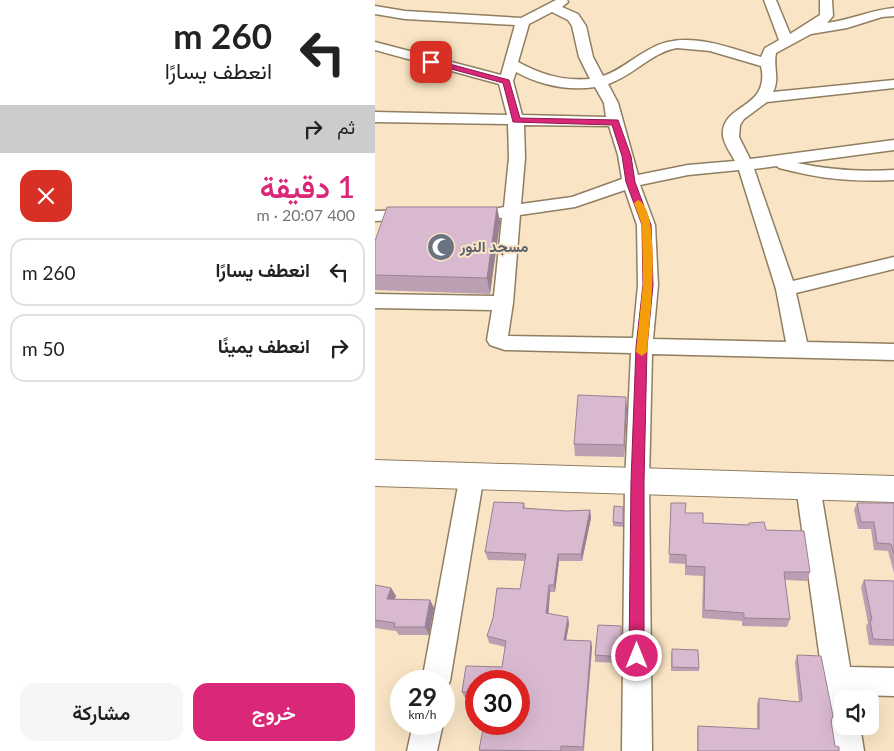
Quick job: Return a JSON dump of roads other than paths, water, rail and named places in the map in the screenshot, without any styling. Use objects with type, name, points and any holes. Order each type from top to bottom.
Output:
[{"type":"street","points":[[375,10],[405,15],[523,22],[551,7],[570,0]]},
{"type":"street","points":[[770,0],[785,40]]},
{"type":"street","points":[[798,349],[786,289],[745,165],[731,137],[731,125],[739,116],[763,98],[769,87],[770,75],[767,63],[770,51],[785,40],[808,30],[827,16],[826,0]]},
{"type":"street","points":[[551,7],[573,17],[579,26],[586,57],[611,103],[626,156],[631,182],[646,225],[648,285],[642,347],[637,482],[637,751]]},
{"type":"street","points":[[808,30],[847,24],[881,13],[894,12]]},
{"type":"street","points":[[523,22],[506,81],[516,121],[517,158],[513,212],[497,340],[505,343],[894,352]]},
{"type":"street","points":[[511,64],[536,77],[556,82],[600,83],[623,73],[650,53],[677,44],[714,49],[767,63]]},
{"type":"street","points":[[375,46],[506,81]]},
{"type":"street","points":[[763,98],[894,84]]},
{"type":"street","points":[[375,117],[615,122]]},
{"type":"street","points":[[484,213],[513,212],[575,202],[631,182],[687,170],[770,162],[894,145]]},
{"type":"street","points":[[770,162],[820,173],[856,177],[894,175]]},
{"type":"street","points":[[375,216],[424,214]]},
{"type":"street","points":[[786,289],[894,263]]},
{"type":"street","points":[[375,301],[503,303]]},
{"type":"street","points":[[375,474],[472,475],[637,482],[894,489]]},
{"type":"street","points":[[438,670],[472,475]]},
{"type":"street","points":[[808,486],[839,690]]},
{"type":"street","points":[[837,681],[894,682]]},
{"type":"street","points":[[422,751],[426,735]]},
{"type":"street","points":[[846,735],[849,751]]},
{"type":"place","name":"مسجد النور","points":[[441,247]]}]
